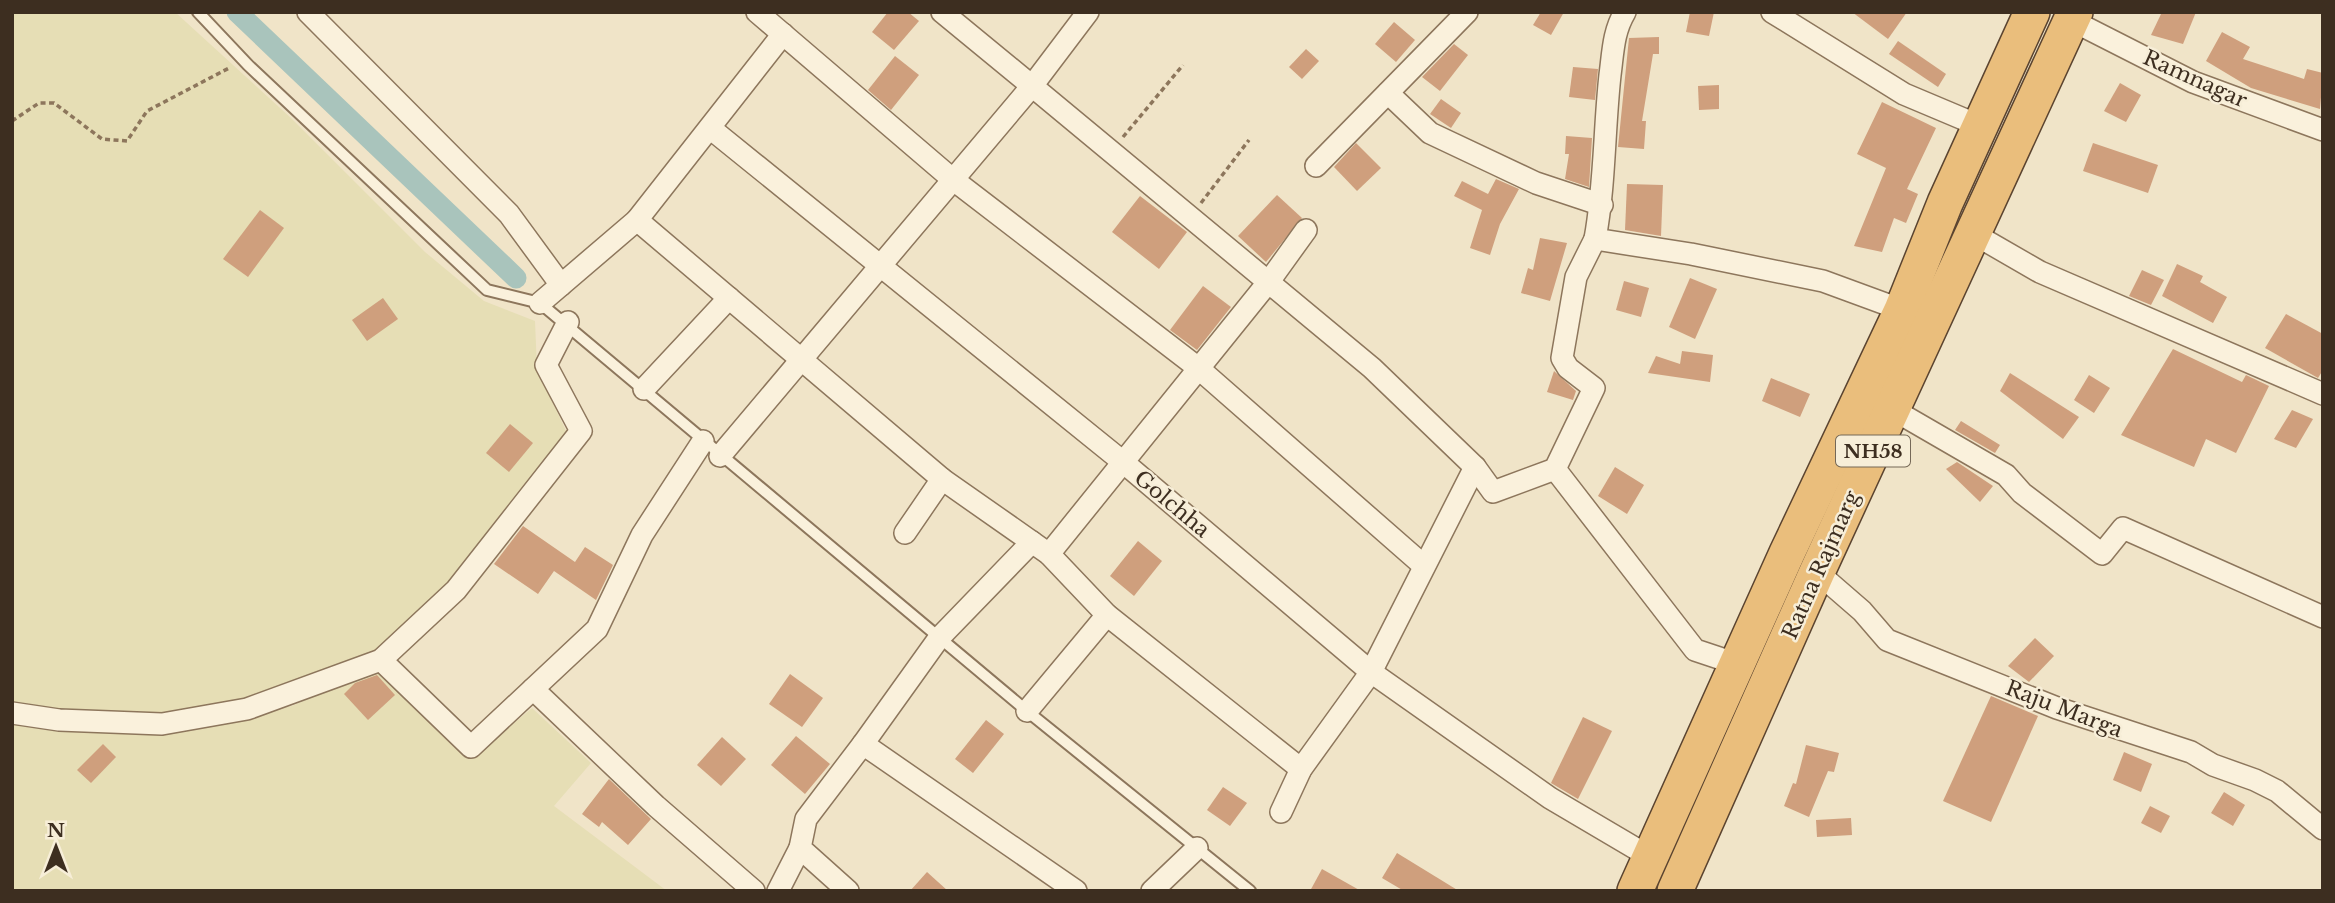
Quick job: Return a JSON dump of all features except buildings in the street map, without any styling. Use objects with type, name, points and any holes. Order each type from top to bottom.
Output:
[{"type":"highway","name":"Ratna Rajmarg","points":[[1635,891],[1737,664],[1902,310],[2032,12]]},
{"type":"highway","name":"Ratna Rajmarg","points":[[1675,891],[1817,572],[2073,16]]},
{"type":"street","points":[[308,12],[509,214],[561,285]]},
{"type":"street","points":[[757,12],[951,178],[1197,367],[1423,565]]},
{"type":"street","points":[[942,12],[1189,219],[1270,280],[1372,368],[1475,467],[1493,492],[1555,469],[1594,388],[1568,368],[1562,358],[1576,277],[1595,239],[1602,205],[1604,130],[1614,40],[1616,28],[1625,12]]},
{"type":"street","points":[[720,456],[881,268],[951,178],[1032,86],[1088,12]]},
{"type":"street","points":[[1316,166],[1467,12]]},
{"type":"street","points":[[1772,12],[1904,94],[1980,126]]},
{"type":"street","name":"Ramnagar","points":[[2073,16],[2193,82],[2323,130]]},
{"type":"street","points":[[540,303],[637,220],[783,34]]},
{"type":"street","points":[[1388,93],[1430,133],[1536,183],[1602,205]]},
{"type":"street","name":"Golchha","points":[[710,128],[1123,462],[1371,672],[1550,798],[1650,857]]},
{"type":"street","points":[[637,220],[942,479],[1040,548],[1107,615],[1301,769]]},
{"type":"street","points":[[778,891],[800,848],[806,819],[939,638],[1040,548],[1123,462],[1197,367],[1270,280],[1306,230]]},
{"type":"street","points":[[1974,234],[2040,272],[2323,394]]},
{"type":"street","points":[[1595,239],[1691,254],[1822,281],[1902,310]]},
{"type":"street","points":[[644,389],[729,298]]},
{"type":"street","points":[[12,713],[60,720],[162,724],[247,709],[381,660],[456,590],[581,431],[546,365],[568,324]]},
{"type":"street","points":[[1892,409],[2006,475],[2022,493],[2102,554],[2123,528],[2323,617]]},
{"type":"street","points":[[381,660],[471,747],[597,629],[642,535],[703,441]]},
{"type":"street","points":[[1281,812],[1301,769],[1371,672],[1475,467]]},
{"type":"street","points":[[1555,469],[1695,650],[1737,664]]},
{"type":"street","points":[[905,533],[942,479]]},
{"type":"street","name":"Raju Marga","points":[[1817,572],[1862,611],[1887,640],[2057,708],[2191,752],[2213,765],[2277,791],[2323,829]]},
{"type":"street","points":[[1027,711],[1107,615]]},
{"type":"street","points":[[533,689],[656,806],[754,891]]},
{"type":"street","points":[[863,744],[1076,891]]},
{"type":"street","points":[[800,848],[848,891]]},
{"type":"street","points":[[1152,891],[1197,848]]},
{"type":"lane","points":[[198,12],[244,61],[487,290],[540,303],[568,324],[720,456],[1027,711],[1250,891]]},
{"type":"path","points":[[12,121],[39,103],[54,103],[102,139],[127,141],[147,111],[244,61]]},
{"type":"path","points":[[1110,152],[1183,65]]},
{"type":"path","points":[[1189,219],[1249,140]]},
{"type":"shaded area","points":[[12,12],[175,12],[291,118],[425,252],[484,301],[535,321],[537,369],[567,433],[505,509],[445,593],[378,654],[243,705],[163,718],[12,708]]},
{"type":"shaded area","points":[[378,668],[475,756],[532,708],[591,763],[554,806],[667,891],[12,891],[12,720],[68,732],[197,725],[292,706]]},
{"type":"waterway","points":[[237,12],[516,278]]}]
